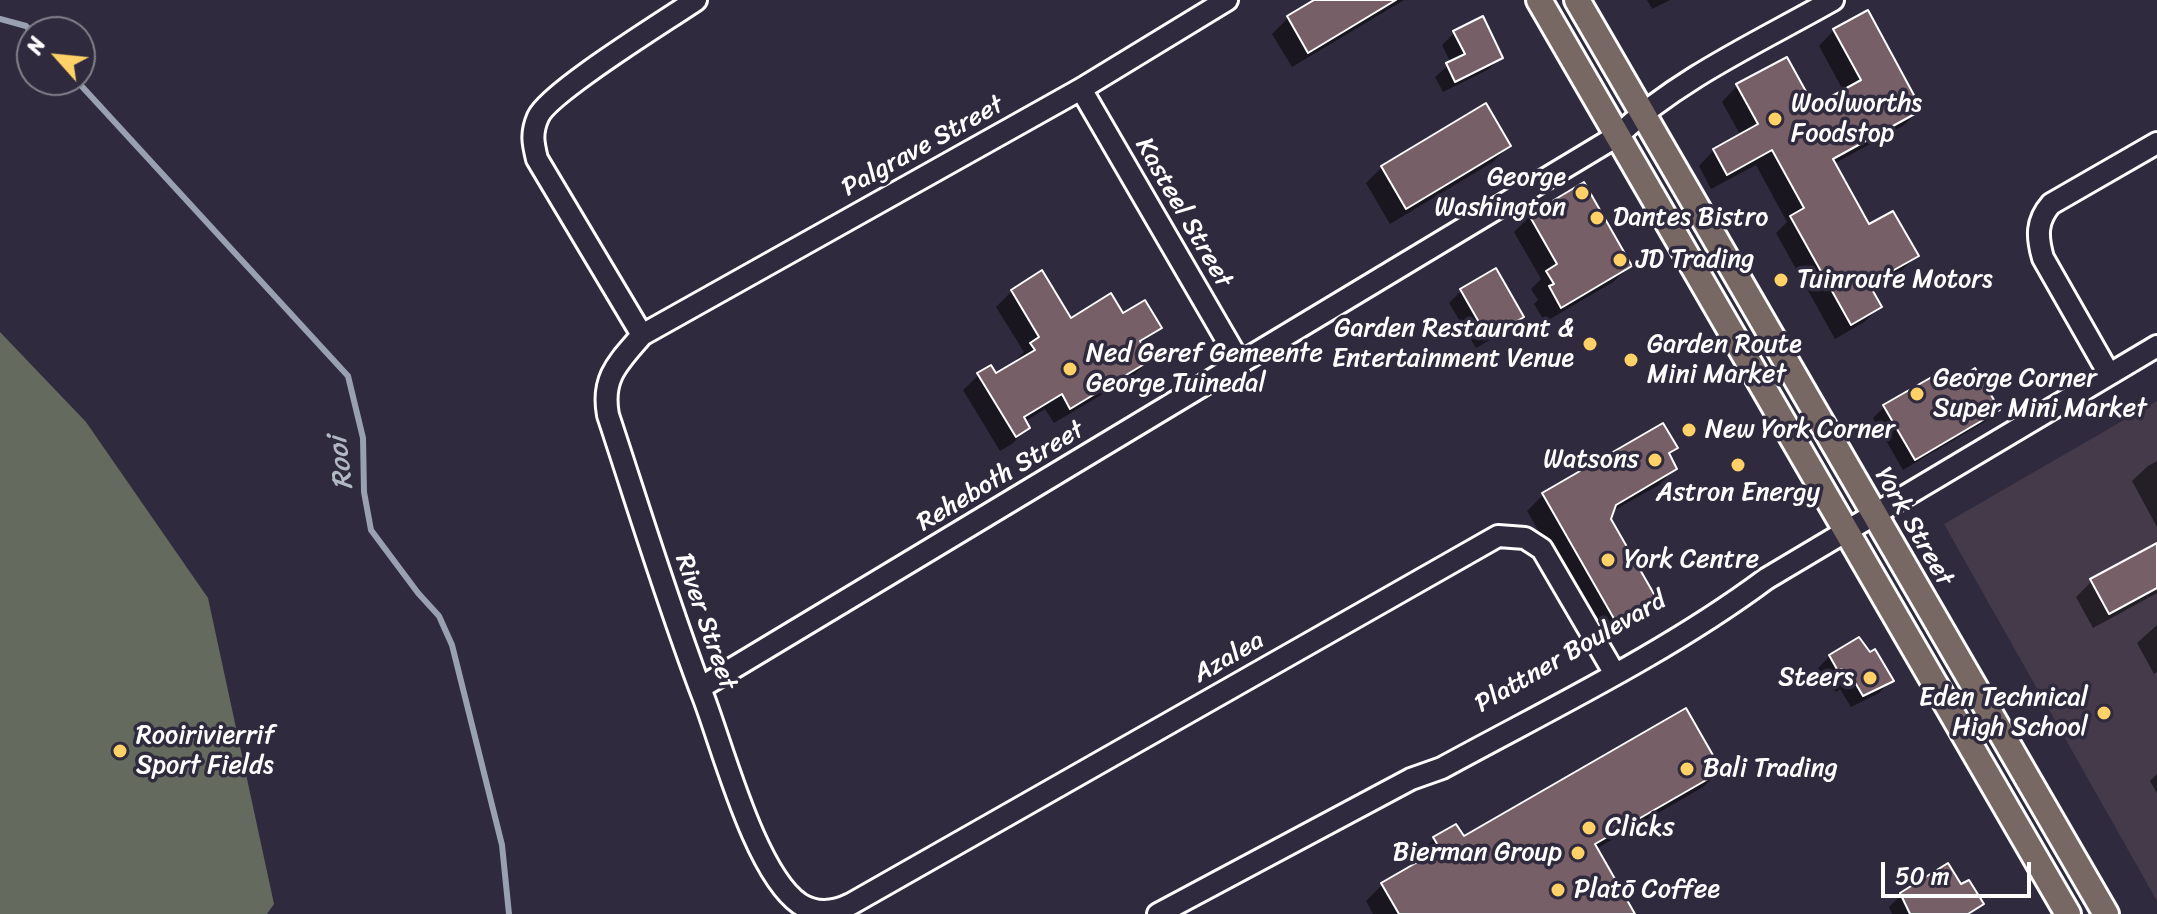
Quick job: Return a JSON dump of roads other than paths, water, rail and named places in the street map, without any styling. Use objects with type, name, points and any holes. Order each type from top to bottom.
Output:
[{"type":"main road","points":[[1539,0],[2068,914]]},
{"type":"main road","name":"York Street","points":[[1577,0],[2106,914]]},
{"type":"street","points":[[642,335],[543,171],[532,137],[539,114],[561,92],[696,0]]},
{"type":"street","name":"Palgrave Street","points":[[642,335],[1081,89],[1227,0]]},
{"type":"street","name":"Reheboth Street","points":[[700,688],[1617,136],[1671,91],[1833,0]]},
{"type":"street","name":"Kasteel Street","points":[[1081,89],[1240,363]]},
{"type":"street","points":[[2109,374],[2043,258],[2038,231],[2043,213],[2051,204],[2157,143]]},
{"type":"street","name":"River Street","points":[[642,335],[616,365],[607,384],[605,397],[608,415],[747,819],[769,864],[789,894],[800,904],[816,911]]},
{"type":"street","name":"Plattner Boulevard","points":[[1158,914],[1411,779],[1442,768],[1612,668],[1736,588],[1762,582],[2157,346]]},
{"type":"street","name":"Azalea","points":[[816,911],[837,911],[851,904],[1498,536],[1525,538],[1542,549],[1612,668]]},
{"type":"waterway","name":"Rooi","points":[[0,19],[16,23]]},
{"type":"waterway","name":"Rooi","points":[[91,96],[348,376],[363,438],[364,492],[371,530],[439,616],[452,645],[502,845],[509,914]]},
{"type":"place","name":"Woolworths Foodstop","points":[[1775,119]]},
{"type":"place","name":"George Washington","points":[[1582,193]]},
{"type":"place","name":"Dantes Bistro","points":[[1597,218]]},
{"type":"place","name":"JD Trading","points":[[1620,260]]},
{"type":"place","name":"Tuinroute Motors","points":[[1781,280]]},
{"type":"place","name":"Garden Restaurant & Entertainment Venue","points":[[1590,344]]},
{"type":"place","name":"Garden Route Mini Market","points":[[1631,360]]},
{"type":"place","name":"Ned Geref Gemeente George Tuinedal","points":[[1070,369]]},
{"type":"place","name":"George Corner Super Mini Market","points":[[1917,394]]},
{"type":"place","name":"New York Corner","points":[[1689,430]]},
{"type":"place","name":"Watsons","points":[[1655,460]]},
{"type":"place","name":"Astron Energy","points":[[1738,465]]},
{"type":"place","name":"York Centre","points":[[1608,560]]},
{"type":"place","name":"Steers","points":[[1870,678]]},
{"type":"place","name":"Eden Technical High School","points":[[2104,713]]},
{"type":"place","name":"Rooirivierrif Sport Fields","points":[[120,751]]},
{"type":"place","name":"Bali Trading","points":[[1687,769]]},
{"type":"place","name":"Clicks","points":[[1589,828]]},
{"type":"place","name":"Bierman Group","points":[[1578,853]]},
{"type":"place","name":"Platō Coffee","points":[[1558,890]]}]
